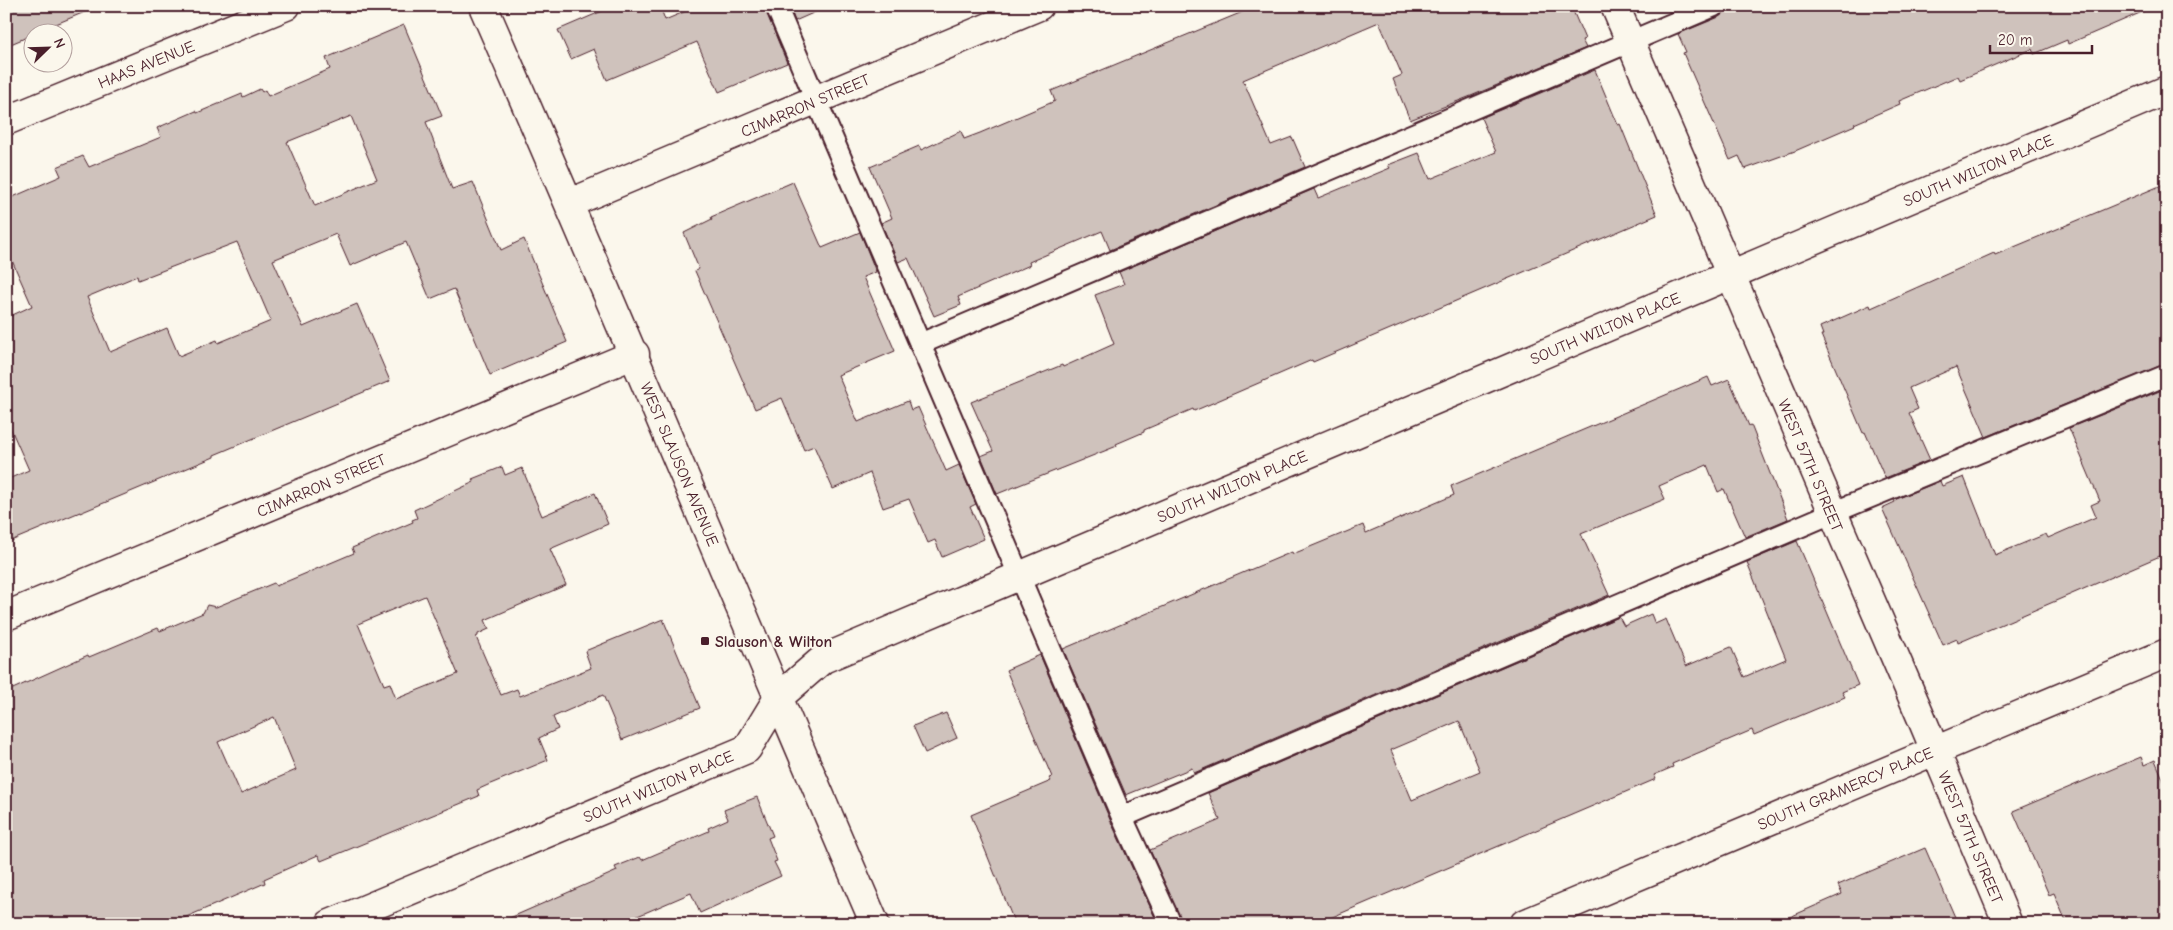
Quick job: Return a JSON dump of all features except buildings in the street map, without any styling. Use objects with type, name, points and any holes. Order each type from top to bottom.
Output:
[{"type":"street","name":"HAAS AVENUE","points":[[6,121],[286,6]]},
{"type":"street","name":"WEST SLAUSON AVENUE","points":[[483,6],[635,354],[778,698],[875,924]]},
{"type":"street","name":"CIMARRON STREET","points":[[570,204],[1039,6]]},
{"type":"street","name":"WEST 57TH STREET","points":[[1615,6],[2008,924]]},
{"type":"street","name":"SOUTH WILTON PLACE","points":[[330,924],[747,749],[778,698],[822,659],[2167,90]]},
{"type":"street","name":"CIMARRON STREET","points":[[6,616],[635,354]]},
{"type":"street","name":"SOUTH GRAMERCY PLACE","points":[[1524,924],[2167,653]]},
{"type":"lane","points":[[776,6],[1122,817],[1171,924]]},
{"type":"lane","points":[[920,344],[1714,6]]},
{"type":"lane","points":[[1122,817],[1832,513],[2167,375]]},
{"type":"place","name":"Slauson & Wilton","points":[[705,641]]}]
